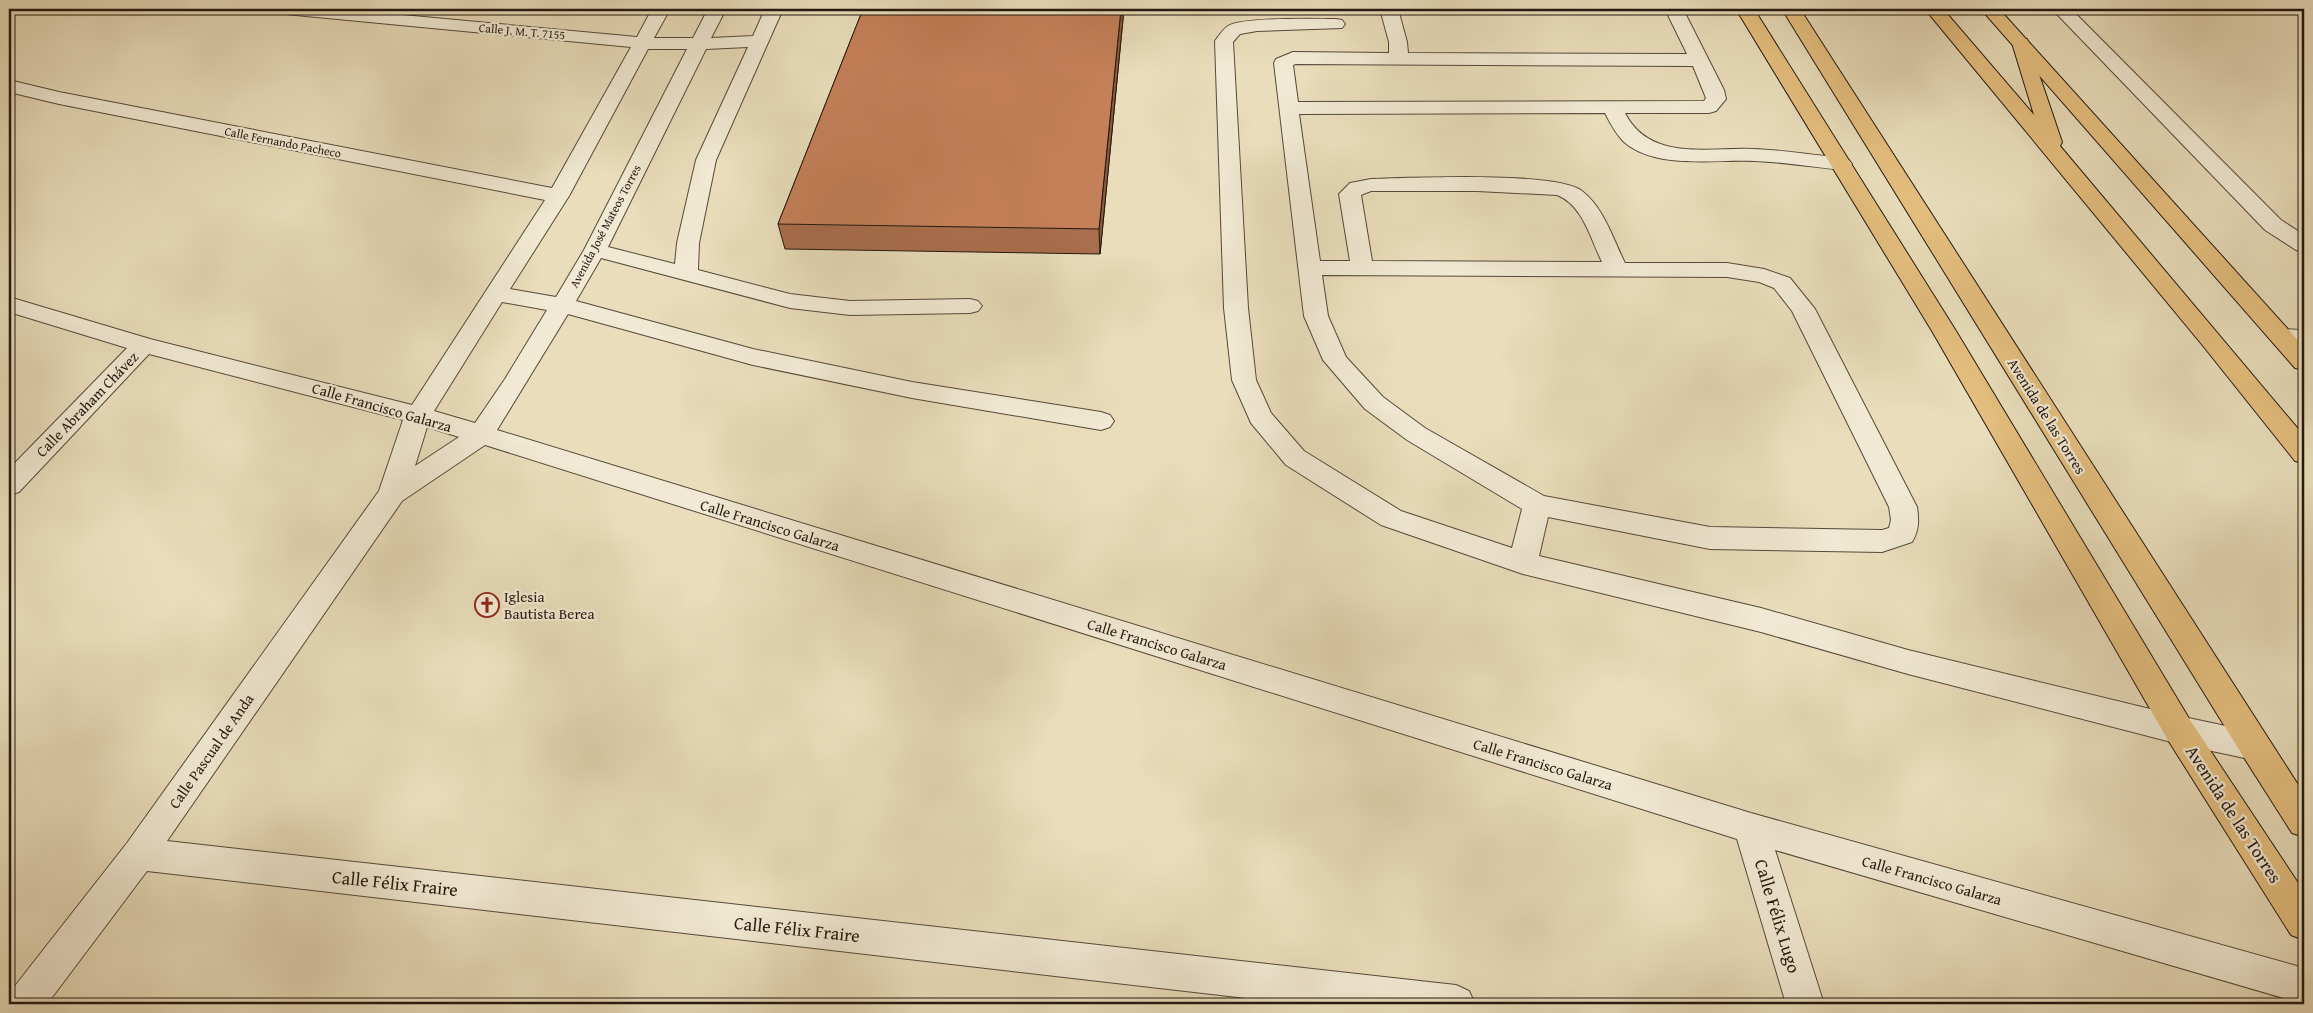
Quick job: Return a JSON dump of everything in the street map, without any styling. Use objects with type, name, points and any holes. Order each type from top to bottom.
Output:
[{"type":"main road","name":"Avenida de las Torres","points":[[1745,9],[1944,331],[2179,730],[2304,923]]},
{"type":"main road","name":"Avenida de las Torres","points":[[1791,9],[2254,746],[2304,822]]},
{"type":"main road","points":[[1934,9],[2304,454]]},
{"type":"main road","points":[[1990,9],[2293,337],[2304,362]]},
{"type":"main road","points":[[2021,43],[2055,154]]},
{"type":"street","name":"Calle J. M. T. 7155","points":[[285,9],[643,43],[700,44],[759,41]]},
{"type":"street","points":[[418,415],[558,196],[661,9]]},
{"type":"street","name":"Avenida José Mateos Torres","points":[[481,435],[595,250],[717,9]]},
{"type":"street","points":[[686,275],[688,243],[706,160],[774,9]]},
{"type":"street","points":[[1390,9],[1398,42],[1399,58]]},
{"type":"street","points":[[1290,108],[1613,109],[1709,107],[1716,99],[1714,90],[1674,9]]},
{"type":"street","points":[[2061,9],[2273,225],[2304,246]]},
{"type":"street","points":[[1336,24],[1257,26],[1234,30],[1224,40],[1236,308],[1244,380],[1260,417],[1295,458],[1391,518],[1523,563],[1762,620],[1908,662],[2179,730],[2254,746]]},
{"type":"street","points":[[1310,268],[1727,270],[1764,276],[1782,284],[1804,309],[1903,507],[1905,520],[1902,535],[1882,542],[1710,538],[1537,505],[1416,434],[1374,403],[1336,360],[1316,316],[1283,63],[1293,58],[1699,60]]},
{"type":"street","name":"Calle Fernando Pacheco","points":[[9,86],[68,100],[558,196]]},
{"type":"street","points":[[1613,109],[1625,130],[1636,142],[1656,150],[1678,154],[1753,155],[1842,164]]},
{"type":"street","points":[[1362,268],[1350,194],[1357,187],[1410,185],[1538,186],[1570,192],[1582,202],[1616,269]]},
{"type":"street","points":[[595,250],[790,301],[850,308],[970,306]]},
{"type":"street","points":[[497,294],[562,305],[753,357],[912,390],[1101,421]]},
{"type":"street","name":"Calle Francisco Galarza","points":[[9,304],[144,345],[418,415],[1751,828],[2304,986]]},
{"type":"street","name":"Calle Abraham Chávez","points":[[9,485],[144,345]]},
{"type":"street","name":"Calle Pascual de Anda","points":[[24,1004],[138,854],[392,494],[418,415]]},
{"type":"street","name":"Calle Pascual de Anda","points":[[392,494],[481,435]]},
{"type":"street","points":[[1523,563],[1537,505]]},
{"type":"street","name":"Calle Félix Lugo","points":[[1751,828],[1805,1004]]},
{"type":"street","name":"Calle Félix Fraire","points":[[138,854],[1456,1004]]},
{"type":"building","points":[[863,9],[1121,9],[1099,229],[778,224]]},
{"type":"place","name":"Iglesia Bautista Berea","points":[[487,605]]}]
